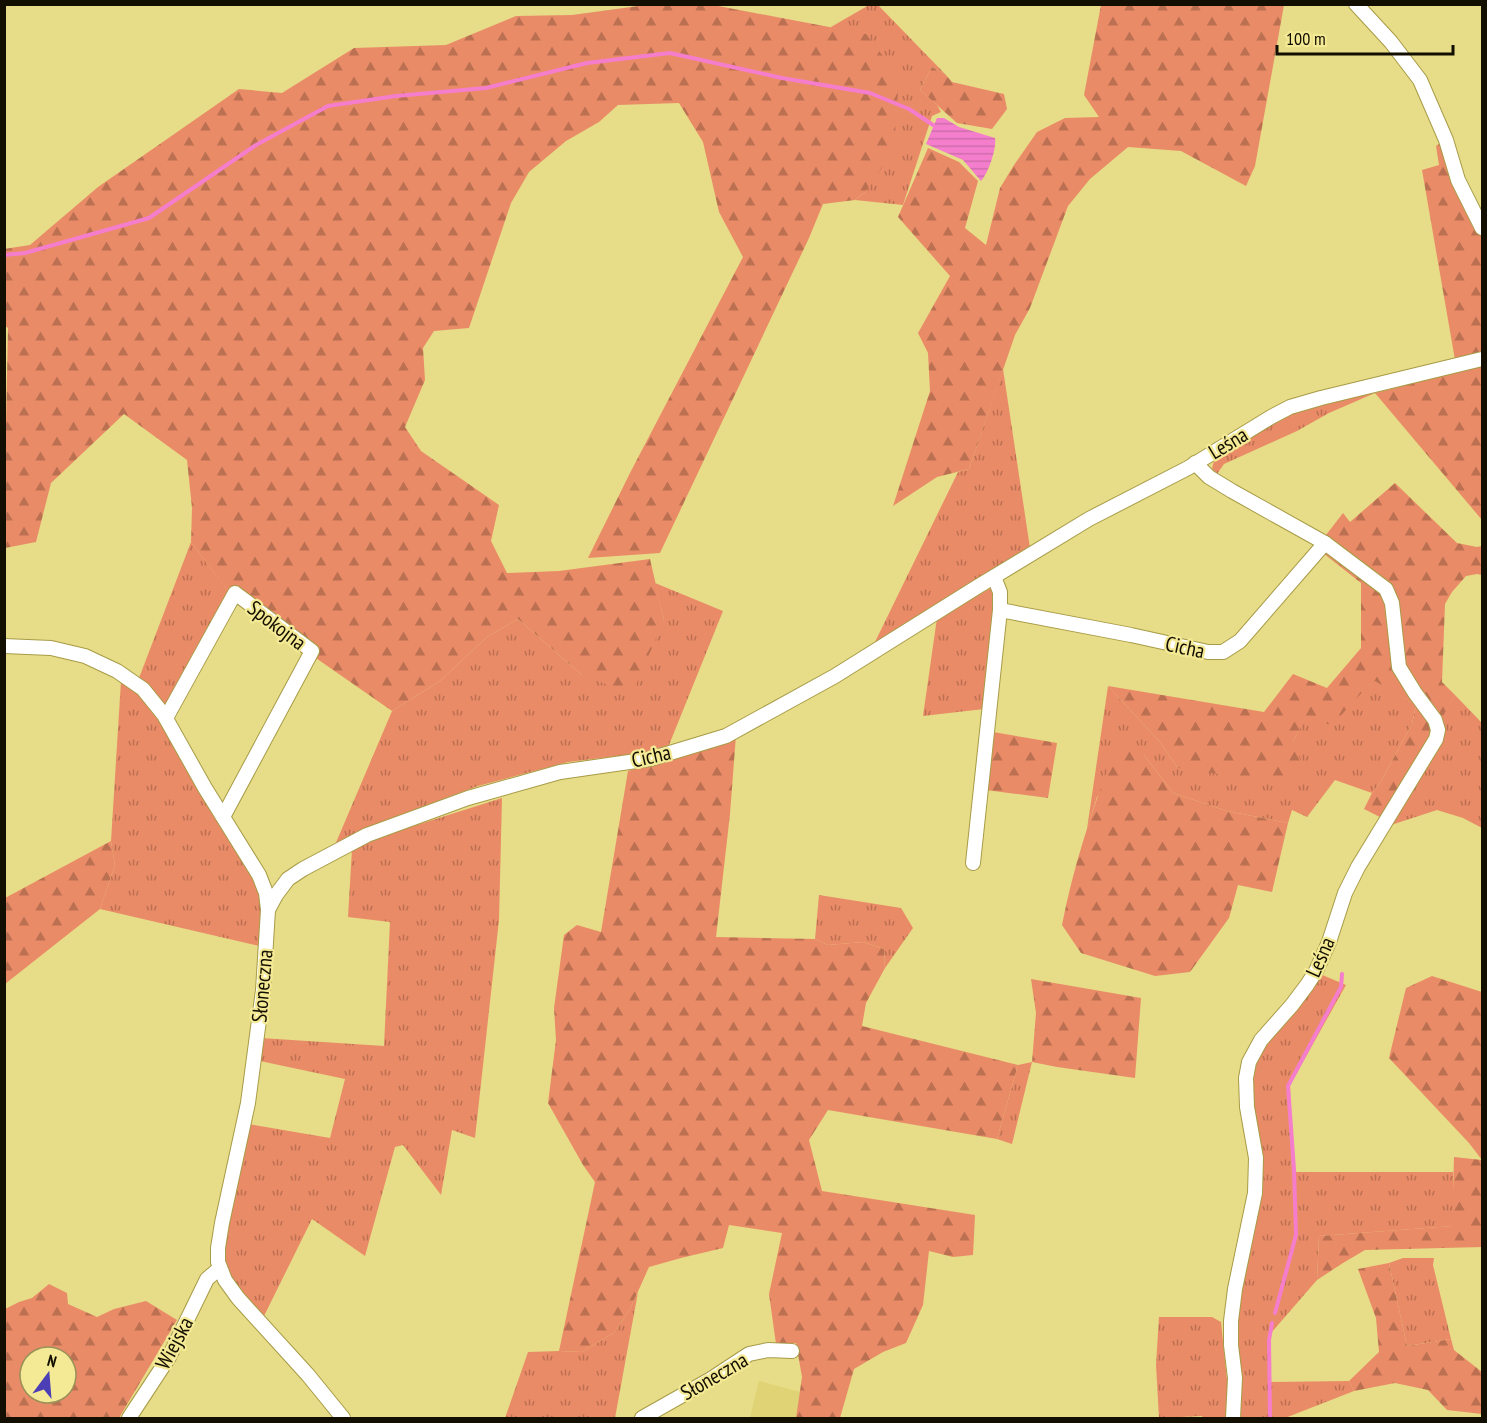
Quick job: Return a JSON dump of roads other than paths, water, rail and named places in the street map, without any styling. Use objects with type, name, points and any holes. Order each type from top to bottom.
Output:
[{"type":"street","points":[[1356,4],[1391,42],[1420,80],[1446,141],[1458,180],[1482,228]]},
{"type":"street","name":"Leśna","points":[[994,577],[1089,519],[1195,463],[1290,407],[1482,359]]},
{"type":"street","points":[[1195,463],[1209,477],[1325,543]]},
{"type":"street","name":"Leśna","points":[[1233,1419],[1235,1378],[1231,1321],[1235,1289],[1255,1193],[1256,1158],[1247,1107],[1246,1078],[1249,1062],[1261,1040],[1292,1005],[1316,971],[1329,942],[1345,893],[1358,867],[1436,739],[1438,730],[1435,720],[1399,667],[1392,603],[1386,589],[1325,543]]},
{"type":"street","name":"Cicha","points":[[1000,610],[1169,643],[1202,652],[1220,653],[1240,641],[1325,543]]},
{"type":"street","points":[[973,863],[1000,610],[1000,592],[994,577]]},
{"type":"street","name":"Cicha","points":[[268,910],[288,879],[367,835],[468,798],[560,772],[650,759],[726,736],[835,676],[994,577]]},
{"type":"street","name":"Spokojna","points":[[166,718],[235,593],[312,651],[223,817]]},
{"type":"street","name":"Słoneczna","points":[[4,646],[58,649],[85,656],[123,674],[143,689],[166,718],[223,817],[260,875],[266,893],[268,910],[264,990],[248,1103],[220,1236],[218,1252],[220,1268],[225,1280],[238,1298],[308,1375],[343,1419]]},
{"type":"street","points":[[260,875],[288,879]]},
{"type":"street","name":"Wiejska","points":[[129,1419],[169,1357],[209,1276],[220,1268]]},
{"type":"street","name":"Słoneczna","points":[[642,1419],[749,1354],[768,1350],[792,1350]]},
{"type":"waterway","points":[[4,255],[25,253],[149,218],[256,145],[328,106],[396,96],[486,88],[587,63],[670,53],[782,78],[870,93],[909,109],[933,125]]},
{"type":"waterway","points":[[1275,1313],[1296,1235],[1288,1086],[1341,987],[1342,974]]},
{"type":"waterway","points":[[1270,1418],[1269,1340],[1272,1323]]}]
